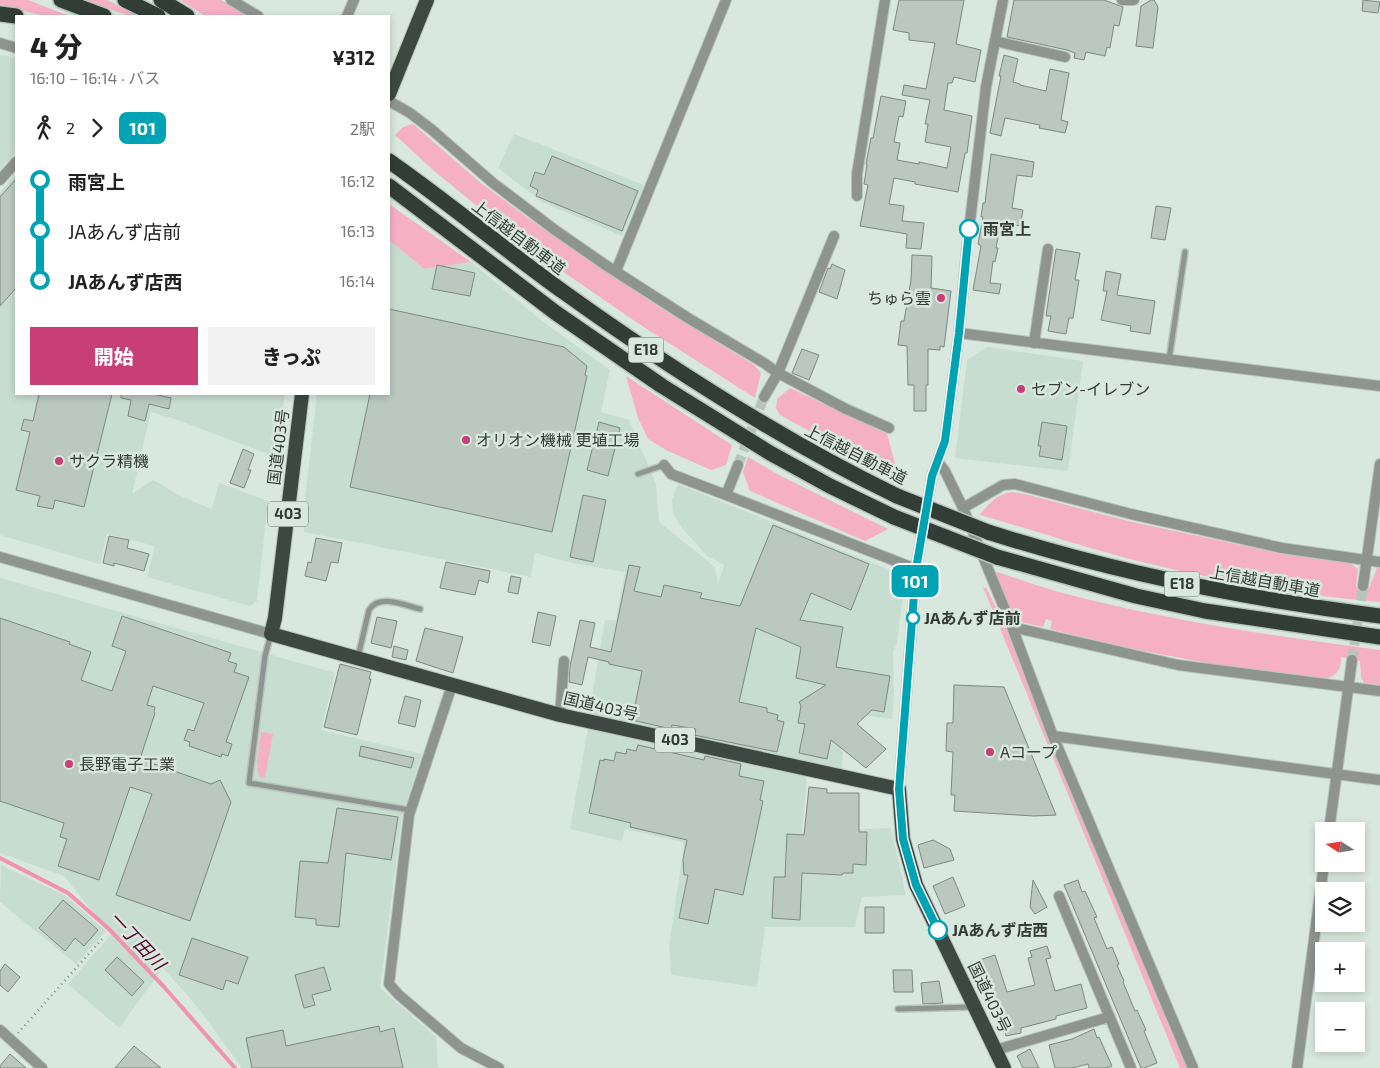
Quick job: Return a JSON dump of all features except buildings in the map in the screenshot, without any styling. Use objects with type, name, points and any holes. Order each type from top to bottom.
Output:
[{"type":"highway","points":[[61,0],[101,15]]},
{"type":"highway","points":[[125,0],[156,15]]},
{"type":"highway","points":[[161,0],[185,15]]},
{"type":"highway","points":[[390,92],[427,0]]},
{"type":"highway","points":[[0,14],[15,16]]},
{"type":"highway","name":"上信越自動車道","points":[[390,161],[563,292],[676,370],[785,437],[842,469],[897,496],[988,532],[1078,559],[1202,588],[1287,603],[1380,616]]},
{"type":"highway","name":"E18","points":[[390,188],[556,312],[662,386],[770,453],[830,486],[894,517],[996,557],[1118,592],[1205,611],[1380,638]]},
{"type":"highway","name":"国道403号","points":[[302,395],[275,618],[271,634],[560,715],[899,789],[903,839],[916,885],[1004,1068]]},
{"type":"street","points":[[231,0],[256,15]]},
{"type":"street","points":[[348,15],[354,0]]},
{"type":"street","points":[[616,271],[726,0]]},
{"type":"street","points":[[857,196],[857,174],[885,0]]},
{"type":"street","points":[[899,789],[916,569],[932,476],[945,441],[986,87],[1003,0]]},
{"type":"street","points":[[1122,0],[1134,0]]},
{"type":"street","points":[[995,41],[1065,57]]},
{"type":"street","points":[[0,43],[15,48]]},
{"type":"street","points":[[390,102],[432,129],[514,200],[554,230],[616,271],[688,318],[764,363],[778,374],[846,409],[889,428]]},
{"type":"street","points":[[0,180],[15,163]]},
{"type":"street","points":[[764,397],[778,374],[834,236]]},
{"type":"street","points":[[1034,343],[1048,249]]},
{"type":"street","points":[[959,333],[1380,386]]},
{"type":"street","points":[[938,462],[945,470],[963,508],[1012,627],[1053,736],[1193,1068]]},
{"type":"street","points":[[664,464],[672,474],[916,569]]},
{"type":"street","points":[[1363,586],[1380,464]]},
{"type":"street","points":[[726,495],[738,465]]},
{"type":"street","points":[[963,508],[1004,485],[1015,484],[1131,514],[1282,548],[1380,562]]},
{"type":"street","points":[[0,557],[271,634]]},
{"type":"street","points":[[1012,627],[1178,665],[1380,691]]},
{"type":"street","points":[[1329,822],[1352,660]]},
{"type":"street","points":[[560,715],[564,661]]},
{"type":"street","points":[[452,685],[411,810],[389,984],[399,995],[461,1048],[499,1068]]},
{"type":"street","points":[[1053,736],[1380,780]]},
{"type":"street","points":[[1297,1068],[1323,872]]},
{"type":"street","points":[[1059,896],[1131,1068]]},
{"type":"street","points":[[996,1050],[1110,1017]]},
{"type":"street","points":[[0,1030],[42,1068]]},
{"type":"lane","points":[[1168,360],[1185,252]]},
{"type":"lane","points":[[638,474],[664,464]]},
{"type":"lane","points":[[358,658],[369,610],[372,606],[383,601],[420,609]]},
{"type":"lane","points":[[271,634],[265,656],[249,783],[411,810]]},
{"type":"lane","points":[[898,1009],[975,1007]]},
{"type":"path","points":[[11,1040],[102,939]]},
{"type":"shaded area","points":[[0,0],[28,0],[66,15],[41,15],[0,5]]},
{"type":"shaded area","points":[[82,0],[107,0],[136,15],[127,15]]},
{"type":"shaded area","points":[[180,0],[221,0],[247,15],[203,15]]},
{"type":"shaded area","points":[[0,55],[15,58],[15,153],[0,170]]},
{"type":"shaded area","points":[[413,124],[482,184],[535,223],[650,301],[754,365],[761,373],[755,398],[639,324],[523,244],[433,170],[395,135],[403,127]]},
{"type":"shaded area","points":[[514,134],[644,185],[622,236],[542,202],[498,168]]},
{"type":"shaded area","points":[[15,175],[15,395],[285,395],[276,457],[175,419],[151,412],[132,494],[153,480],[177,495],[212,509],[219,483],[268,501],[257,601],[250,606],[147,577],[155,546],[107,534],[100,564],[0,535],[0,192]]},
{"type":"shaded area","points":[[390,205],[471,262],[424,269],[390,241]]},
{"type":"shaded area","points":[[390,241],[424,269],[471,262],[542,321],[610,370],[601,412],[629,420],[656,484],[659,522],[715,567],[718,585],[724,565],[707,556],[682,528],[673,514],[672,500],[678,484],[905,576],[897,644],[893,651],[894,695],[892,719],[837,712],[827,726],[843,752],[842,771],[589,714],[605,620],[616,620],[625,572],[568,562],[535,553],[531,577],[304,532],[304,509],[317,395],[390,395]]},
{"type":"shaded area","name":"セブン-イレブン","points":[[987,347],[1083,361],[1068,471],[955,458],[967,360]]},
{"type":"shaded area","points":[[626,376],[732,445],[726,465],[711,470],[668,451],[648,439],[638,418]]},
{"type":"shaded area","points":[[790,388],[887,434],[899,478],[882,471],[780,415],[776,408],[777,399]]},
{"type":"shaded area","points":[[748,457],[781,476],[888,529],[865,541],[750,491],[743,472]]},
{"type":"shaded area","points":[[1012,492],[1128,521],[1282,554],[1350,563],[1358,569],[1356,587],[1369,588],[1377,568],[1380,568],[1380,602],[1284,591],[1189,573],[1108,553],[980,515],[994,500]]},
{"type":"shaded area","points":[[994,571],[1059,592],[1139,611],[1259,633],[1380,650],[1380,685],[1364,683],[1361,677],[1360,661],[1341,657],[1337,673],[1322,680],[1152,653],[1050,629],[1052,621],[1046,619],[1043,627],[1014,620]]},
{"type":"shaded area","points":[[0,578],[335,673],[321,730],[422,754],[402,816],[380,988],[436,1037],[438,1068],[242,1068],[196,1005],[163,968],[119,1028],[68,984],[111,935],[64,876],[0,853]]},
{"type":"shaded area","points":[[983,587],[987,589],[1006,628],[1188,1068],[1180,1068]]},
{"type":"shaded area","points":[[588,728],[807,775],[802,832],[891,828],[906,895],[862,897],[855,927],[765,927],[757,987],[671,975],[669,946],[684,845],[682,842],[625,829],[622,841],[570,829]]},
{"type":"shaded area","points":[[261,732],[273,734],[265,778],[259,777],[257,761]]},
{"type":"shaded area","points":[[1,865],[66,896],[106,931],[76,964],[0,902]]},
{"type":"waterway","name":"一丁田川","points":[[0,858],[68,893],[109,929],[165,988],[235,1068]]},
{"type":"tunnel","points":[[135,15],[145,0]]},
{"type":"tunnel","points":[[738,465],[764,397]]},
{"type":"tunnel","points":[[1352,660],[1363,586]]},
{"type":"bus line","name":"101","points":[[938,930],[916,885],[903,839],[899,789],[916,569],[932,476],[945,441],[959,333],[969,229]]},
{"type":"place","name":"雨宮上","points":[[969,229]]},
{"type":"place","name":"ちゅら雲","points":[[941,298]]},
{"type":"place","name":"セブン-イレブン","points":[[1021,389]]},
{"type":"place","name":"オリオン機械 更埴工場","points":[[466,440]]},
{"type":"place","name":"サクラ精機","points":[[59,461]]},
{"type":"place","name":"JAあんず店前","points":[[913,618]]},
{"type":"place","name":"Aコープ","points":[[990,752]]},
{"type":"place","name":"長野電子工業","points":[[69,764]]},
{"type":"place","name":"JAあんず店西","points":[[938,930]]}]
